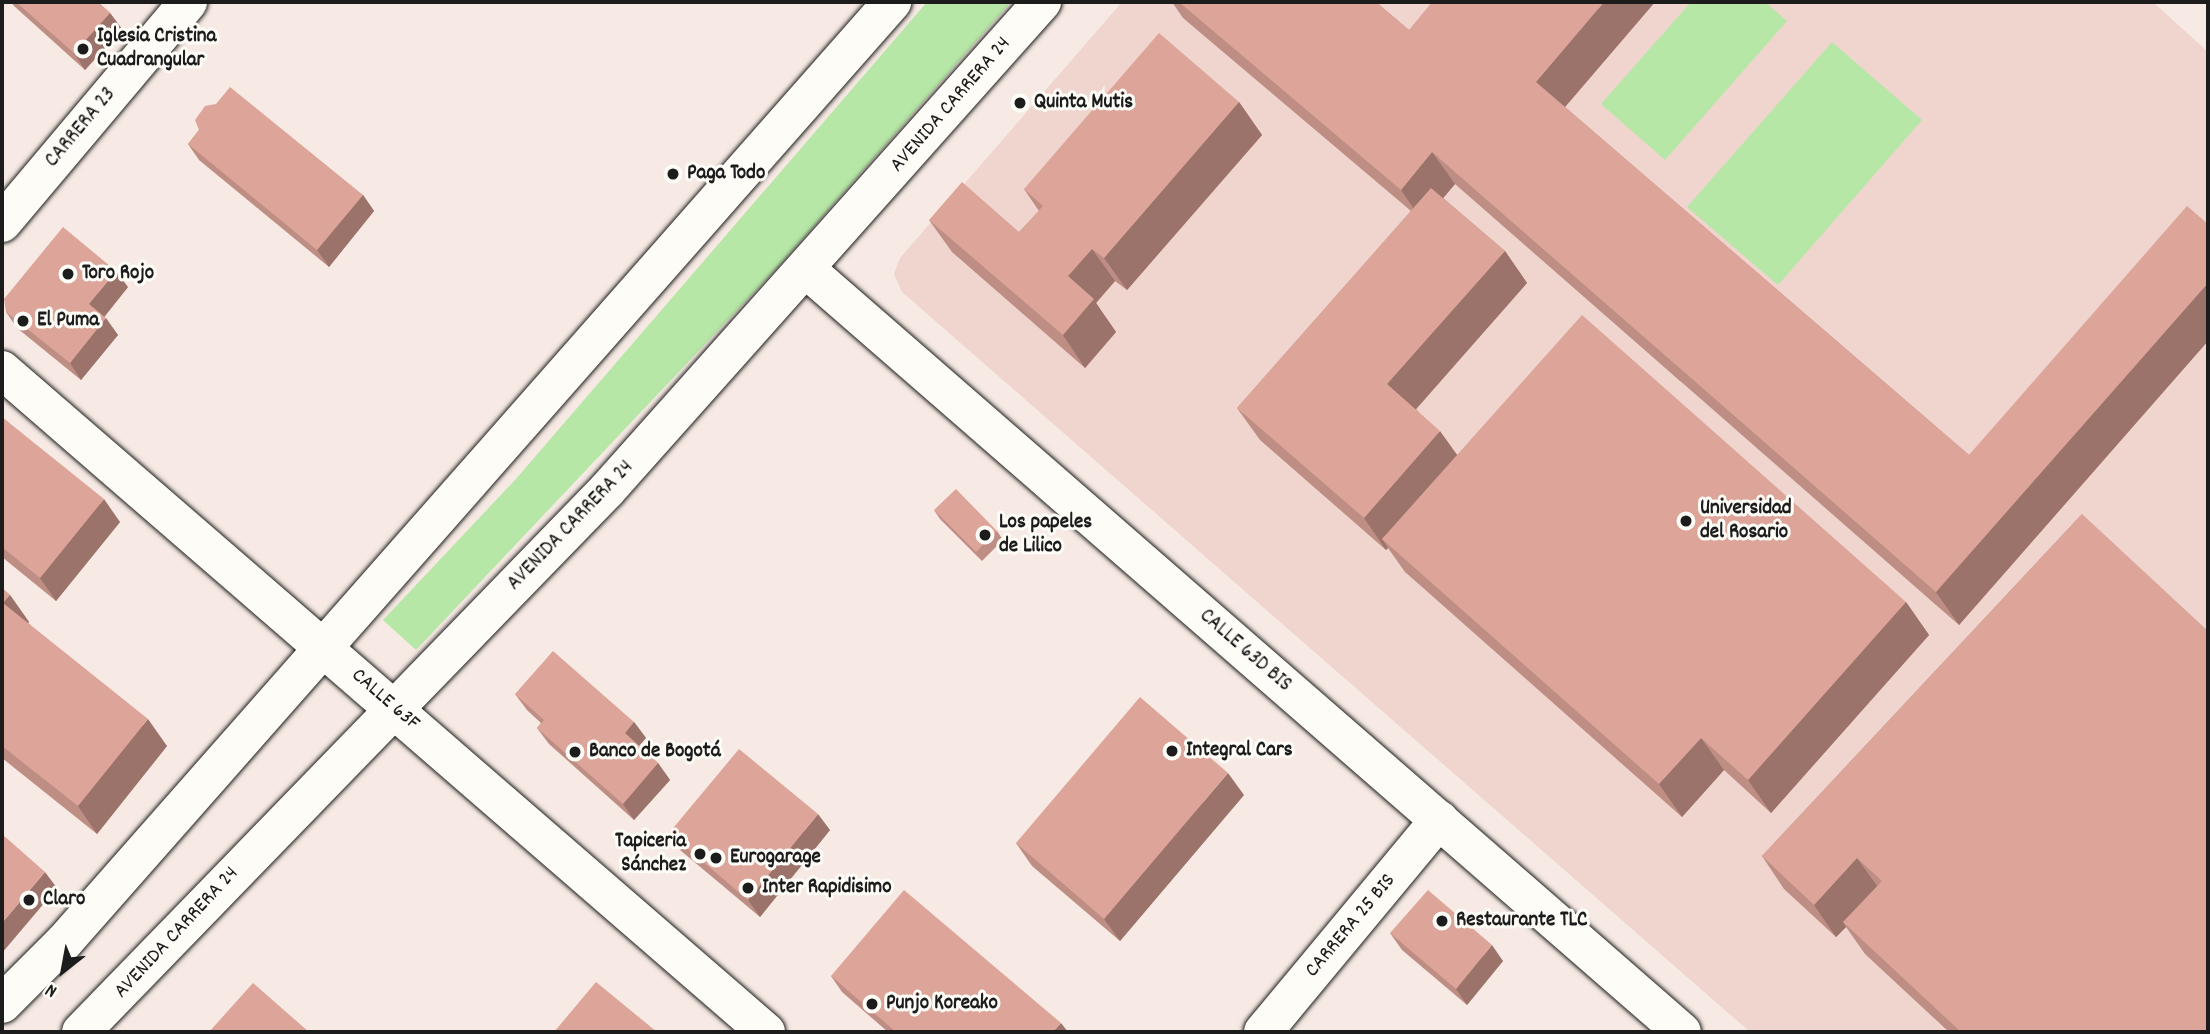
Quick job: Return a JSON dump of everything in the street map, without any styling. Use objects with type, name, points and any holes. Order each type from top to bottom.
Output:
[{"type":"main road","name":"CARRERA 23","points":[[2,223],[188,2]]},
{"type":"main road","points":[[2,1004],[64,942],[892,2]]},
{"type":"main road","name":"AVENIDA CARRERA 24","points":[[81,1032],[393,706],[607,490],[807,270],[1042,2]]},
{"type":"main road","name":"CALLE 63D BIS","points":[[807,270],[1682,1032]]},
{"type":"main road","name":"CALLE 63F","points":[[2,370],[393,706],[752,1028]]},
{"type":"main road","name":"CARRERA 25 BIS","points":[[1263,1032],[1439,820]]},
{"type":"shaded area","name":"Universidad del Rosario","points":[[1122,2],[2153,2],[2208,52],[2208,1032],[1750,1032],[902,292],[894,274],[900,258]]},
{"type":"green space","points":[[927,2],[1011,2],[778,267],[416,650],[383,620],[515,480]]},
{"type":"green space","points":[[1691,2],[1765,2],[1787,21],[1665,160],[1601,104]]},
{"type":"green space","points":[[1832,42],[1922,120],[1778,285],[1687,207]]},
{"type":"building","name":"Iglesia Cristina Cuadrangular","points":[[16,2],[98,2],[110,13],[74,53]]},
{"type":"building","points":[[1179,2],[1376,2],[1409,30],[1432,2],[1604,2],[1536,82],[1969,455],[2187,206],[2208,224],[2208,283],[1936,592],[1432,152],[1401,190]]},
{"type":"building","points":[[1159,33],[1239,102],[1104,258],[1092,249],[1068,276],[1094,299],[1063,335],[929,220],[962,182],[1019,232],[1043,206],[1024,189]]},
{"type":"building","points":[[230,87],[363,195],[317,250],[188,144],[199,130],[195,120],[205,106],[216,104]]},
{"type":"building","points":[[1431,188],[1505,251],[1387,384],[1440,431],[1364,518],[1237,408]]},
{"type":"building","points":[[63,227],[116,271],[89,304],[106,318],[70,363],[6,312],[4,299]]},
{"type":"building","points":[[1582,315],[1906,602],[1748,780],[1701,738],[1659,784],[1382,539]]},
{"type":"building","points":[[2,417],[104,499],[40,578],[2,547]]},
{"type":"building","points":[[956,489],[997,531],[976,552],[934,510]]},
{"type":"building","points":[[2082,514],[2208,631],[2208,1032],[1961,1032],[1843,922],[1882,881],[1857,858],[1814,905],[1762,856]]},
{"type":"building","points":[[2,588],[10,595],[3,603],[148,719],[78,806],[2,746]]},
{"type":"building","points":[[553,651],[634,722],[625,733],[658,763],[623,804],[537,728],[544,720],[515,694]]},
{"type":"building","points":[[1140,697],[1228,773],[1104,919],[1016,843]]},
{"type":"building","points":[[739,749],[818,814],[748,900],[669,833]]},
{"type":"building","points":[[2,834],[45,872],[2,923]]},
{"type":"building","points":[[904,890],[1061,1023],[1053,1032],[896,1032],[831,976]]},
{"type":"building","points":[[1428,890],[1492,945],[1456,989],[1390,933]]},
{"type":"building","points":[[596,982],[657,1032],[554,1032]]},
{"type":"building","points":[[253,983],[309,1032],[209,1032]]},
{"type":"place","name":"Iglesia Cristina Cuadrangular","points":[[83,49]]},
{"type":"place","name":"Quinta Mutis","points":[[1020,103]]},
{"type":"place","name":"Paga Todo","points":[[673,174]]},
{"type":"place","name":"Toro Rojo","points":[[68,274]]},
{"type":"place","name":"El Puma","points":[[23,321]]},
{"type":"place","name":"Universidad del Rosario","points":[[1686,521]]},
{"type":"place","name":"Los papeles de Lilico","points":[[985,535]]},
{"type":"place","name":"Integral Cars","points":[[1172,751]]},
{"type":"place","name":"Banco de Bogotá","points":[[575,752]]},
{"type":"place","name":"Tapiceria Sánchez","points":[[700,854]]},
{"type":"place","name":"Eurogarage","points":[[716,858]]},
{"type":"place","name":"Inter Rapidisimo","points":[[748,888]]},
{"type":"place","name":"Claro","points":[[29,900]]},
{"type":"place","name":"Restaurante TLC","points":[[1442,921]]},
{"type":"place","name":"Punjo Koreako","points":[[872,1004]]}]
